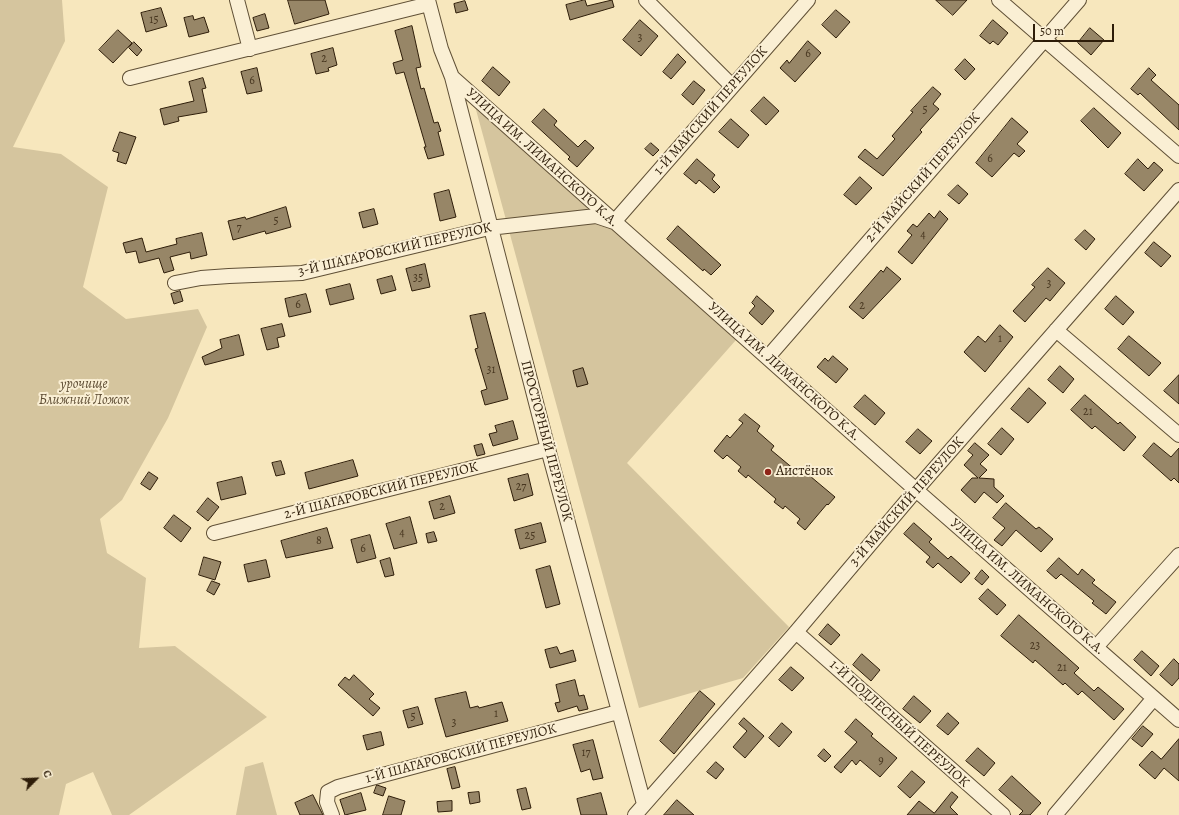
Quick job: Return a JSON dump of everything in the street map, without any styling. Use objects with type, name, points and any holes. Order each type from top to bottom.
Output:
[{"type":"street","points":[[237,0],[250,49]]},
{"type":"street","points":[[646,0],[732,86]]},
{"type":"street","name":"1-Й МАЙСКИЙ ПЕРЕУЛОК","points":[[614,222],[808,0]]},
{"type":"street","points":[[999,0],[1179,156]]},
{"type":"street","name":"2-Й МАЙСКИЙ ПЕРЕУЛОК","points":[[768,357],[1079,0]]},
{"type":"street","points":[[130,78],[250,49],[429,2]]},
{"type":"street","name":"УЛИЦА ИМ. ЛИМАНСКОГО К.А.","points":[[429,2],[441,49],[452,77],[916,490],[1179,720]]},
{"type":"street","name":"ПРОСТОРНЫЙ ПЕРЕУЛОК","points":[[452,77],[490,228],[618,712],[638,812]]},
{"type":"street","name":"3-Й МАЙСКИЙ ПЕРЕУЛОК","points":[[638,812],[796,632],[916,490],[1179,190]]},
{"type":"street","name":"3-Й ШАГАРОВСКИЙ ПЕРЕУЛОК","points":[[175,283],[229,276],[302,273],[490,228],[596,216],[614,222]]},
{"type":"street","points":[[1056,330],[1179,435]]},
{"type":"street","name":"2-Й ШАГАРОВСКИЙ ПЕРЕУЛОК","points":[[214,533],[548,449]]},
{"type":"street","points":[[1096,646],[1179,555]]},
{"type":"street","name":"1-Й ПОДЛЕСНЫЙ ПЕРЕУЛОК","points":[[796,632],[1002,815]]},
{"type":"street","points":[[1055,815],[1154,698]]},
{"type":"street","name":"1-Й ШАГАРОВСКИЙ ПЕРЕУЛОК","points":[[332,815],[326,802],[328,792],[338,787],[618,712]]},
{"type":"green space","name":"урочище Ближний Ложок","points":[[0,0],[62,0],[65,41],[13,147],[61,154],[108,187],[83,287],[126,319],[198,309],[207,327],[168,418],[122,500],[100,519],[107,553],[146,578],[139,648],[175,646],[267,717],[129,815],[112,815],[93,772],[66,784],[59,815],[0,815]]},
{"type":"green space","points":[[475,106],[736,340],[627,463],[789,627],[743,678],[639,708]]},
{"type":"green space","points":[[263,762],[277,815],[236,815],[245,767]]},
{"type":"building","points":[[288,0],[325,0],[329,14],[295,24]]},
{"type":"building","points":[[585,0],[587,6],[612,0],[614,7],[570,20],[566,5]]},
{"type":"building","points":[[936,0],[967,0],[953,15]]},
{"type":"building","points":[[465,1],[468,10],[456,13],[454,4]]},
{"type":"building","points":[[161,8],[167,26],[146,32],[141,13]]},
{"type":"building","points":[[836,10],[850,22],[836,38],[822,25]]},
{"type":"building","points":[[265,14],[269,28],[257,31],[253,18]]},
{"type":"building","points":[[193,16],[194,20],[204,17],[209,32],[189,37],[184,18]]},
{"type":"building","points":[[640,20],[658,36],[641,56],[623,40]]},
{"type":"building","points":[[993,20],[1008,33],[998,45],[993,41],[990,44],[980,36]]},
{"type":"building","points":[[412,26],[421,67],[416,68],[421,89],[424,88],[434,123],[438,122],[441,131],[438,132],[444,155],[428,159],[424,147],[426,147],[404,72],[396,74],[393,63],[403,60],[395,31]]},
{"type":"building","points":[[1090,28],[1104,40],[1091,55],[1078,43]]},
{"type":"building","points":[[118,30],[132,43],[113,63],[99,50]]},
{"type":"building","points":[[808,41],[821,53],[795,82],[780,68],[787,60],[789,63]]},
{"type":"building","points":[[134,42],[142,50],[137,56],[129,48]]},
{"type":"building","points":[[333,48],[337,65],[328,68],[329,71],[316,74],[311,54]]},
{"type":"building","points":[[678,54],[686,62],[671,79],[663,72]]},
{"type":"building","points":[[965,59],[975,69],[965,80],[955,70]]},
{"type":"building","points":[[493,67],[510,82],[499,96],[482,81]]},
{"type":"building","points":[[257,68],[262,91],[247,94],[241,72]]},
{"type":"building","points":[[1149,68],[1156,75],[1151,80],[1179,105],[1179,130],[1140,93],[1138,95],[1131,89]]},
{"type":"building","points":[[203,78],[206,88],[202,89],[207,112],[178,117],[179,121],[164,125],[160,109],[194,101],[189,82]]},
{"type":"building","points":[[694,81],[705,90],[693,105],[682,95]]},
{"type":"building","points":[[933,87],[941,94],[933,104],[939,109],[920,130],[922,132],[883,176],[858,157],[865,149],[877,159],[895,139],[892,136],[913,112],[911,111]]},
{"type":"building","points":[[764,97],[779,111],[766,125],[751,111]]},
{"type":"building","points":[[1094,108],[1121,133],[1108,148],[1081,121]]},
{"type":"building","points":[[544,109],[557,121],[554,125],[578,147],[585,140],[594,148],[577,167],[568,159],[570,157],[532,122]]},
{"type":"building","points":[[1012,118],[1028,132],[1017,144],[1025,151],[1019,157],[1014,153],[992,177],[976,163]]},
{"type":"building","points":[[731,119],[749,135],[738,148],[719,132]]},
{"type":"building","points":[[120,132],[136,137],[126,164],[117,161],[119,153],[113,151]]},
{"type":"building","points":[[651,143],[659,150],[653,156],[645,149]]},
{"type":"building","points":[[697,159],[715,175],[712,179],[720,187],[714,193],[699,180],[696,184],[684,174]]},
{"type":"building","points":[[1138,159],[1148,169],[1154,162],[1163,170],[1144,191],[1125,174]]},
{"type":"building","points":[[860,177],[872,188],[856,205],[844,195]]},
{"type":"building","points":[[958,185],[968,194],[959,204],[948,195]]},
{"type":"building","points":[[449,190],[456,217],[440,221],[434,194]]},
{"type":"building","points":[[286,207],[291,227],[266,234],[265,231],[233,240],[228,221],[245,217],[246,219]]},
{"type":"building","points":[[374,209],[378,224],[363,228],[359,213]]},
{"type":"building","points":[[940,211],[948,219],[912,264],[898,252],[912,235],[907,231],[913,224],[917,227],[929,213],[934,218]]},
{"type":"building","points":[[678,226],[721,265],[711,275],[704,269],[703,271],[667,239]]},
{"type":"building","points":[[1085,230],[1095,239],[1086,250],[1075,240]]},
{"type":"building","points":[[202,233],[207,255],[191,259],[190,252],[170,257],[174,270],[164,273],[159,258],[139,263],[136,251],[126,253],[123,243],[142,238],[146,252],[177,244],[176,239]]},
{"type":"building","points":[[1154,242],[1171,256],[1161,267],[1145,253]]},
{"type":"building","points":[[425,264],[430,287],[412,291],[406,269]]},
{"type":"building","points":[[887,267],[901,279],[863,319],[849,307],[881,270],[883,272]]},
{"type":"building","points":[[1048,268],[1065,283],[1050,301],[1046,298],[1025,322],[1013,311],[1035,287],[1032,285]]},
{"type":"building","points":[[392,276],[396,290],[381,294],[377,280]]},
{"type":"building","points":[[350,284],[354,299],[330,305],[326,290]]},
{"type":"building","points":[[180,291],[183,301],[174,304],[171,294]]},
{"type":"building","points":[[306,294],[311,312],[289,317],[285,299]]},
{"type":"building","points":[[757,296],[774,311],[762,325],[749,313],[755,306],[752,303]]},
{"type":"building","points":[[1116,296],[1134,312],[1123,325],[1105,309]]},
{"type":"building","points":[[485,313],[508,399],[485,405],[481,391],[487,389],[475,349],[478,348],[470,316]]},
{"type":"building","points":[[282,324],[285,336],[277,338],[279,347],[267,350],[261,329]]},
{"type":"building","points":[[1000,325],[1013,337],[985,372],[964,352],[978,336],[985,342]]},
{"type":"building","points":[[239,335],[244,355],[205,365],[202,357],[222,348],[220,340]]},
{"type":"building","points":[[1129,336],[1161,363],[1149,376],[1118,349]]},
{"type":"building","points":[[833,356],[848,369],[836,383],[817,367],[825,358],[828,361]]},
{"type":"building","points":[[1060,366],[1074,379],[1063,393],[1048,380]]},
{"type":"building","points":[[583,368],[588,384],[577,387],[573,371]]},
{"type":"building","points":[[1179,375],[1179,404],[1164,391]]},
{"type":"building","points":[[1029,388],[1046,403],[1028,423],[1011,409]]},
{"type":"building","points":[[865,395],[885,413],[875,425],[854,407]]},
{"type":"building","points":[[1085,395],[1118,424],[1120,422],[1136,437],[1124,451],[1095,426],[1092,429],[1071,410]]},
{"type":"building","name":"Аистёнок","points":[[745,414],[760,426],[757,431],[774,446],[771,450],[801,475],[804,471],[835,497],[828,505],[827,504],[805,530],[797,523],[800,519],[785,506],[783,509],[774,502],[776,499],[748,475],[746,478],[738,471],[741,467],[727,455],[723,459],[714,451],[727,435],[730,438],[743,423],[739,420]]},
{"type":"building","points":[[513,421],[518,439],[493,446],[489,434],[497,432],[495,426]]},
{"type":"building","points":[[1002,428],[1014,439],[1001,455],[988,444]]},
{"type":"building","points":[[918,429],[932,441],[920,454],[906,442]]},
{"type":"building","points":[[975,443],[989,455],[980,464],[987,470],[979,478],[994,479],[994,487],[1004,496],[997,503],[984,492],[975,503],[961,490],[972,478],[978,478],[964,465],[973,455],[968,451]]},
{"type":"building","points":[[1154,443],[1171,457],[1179,448],[1179,483],[1174,478],[1171,481],[1143,456]]},
{"type":"building","points":[[482,444],[485,454],[477,456],[474,446]]},
{"type":"building","points":[[353,460],[358,476],[309,489],[305,473]]},
{"type":"building","points":[[281,461],[285,474],[276,476],[272,463]]},
{"type":"building","points":[[149,472],[158,478],[150,490],[141,484]]},
{"type":"building","points":[[528,474],[533,495],[514,501],[508,479]]},
{"type":"building","points":[[242,477],[246,494],[221,500],[217,483]]},
{"type":"building","points":[[450,496],[455,513],[434,519],[429,502]]},
{"type":"building","points":[[208,498],[219,507],[208,521],[197,512]]},
{"type":"building","points":[[1006,503],[1036,529],[1039,527],[1053,539],[1041,552],[1016,530],[1002,546],[994,540],[1005,528],[993,518]]},
{"type":"building","points":[[174,515],[191,528],[181,542],[164,528]]},
{"type":"building","points":[[410,517],[417,543],[394,549],[386,524]]},
{"type":"building","points":[[541,523],[546,542],[520,549],[515,530]]},
{"type":"building","points":[[914,523],[932,539],[929,542],[948,559],[951,556],[970,573],[961,583],[938,563],[933,568],[926,562],[930,557],[904,534]]},
{"type":"building","points":[[327,528],[333,548],[286,558],[281,541]]},
{"type":"building","points":[[434,532],[437,541],[428,543],[426,534]]},
{"type":"building","points":[[370,535],[376,558],[357,563],[351,540]]},
{"type":"building","points":[[204,557],[221,562],[215,580],[199,575]]},
{"type":"building","points":[[390,558],[394,575],[385,577],[380,561]]},
{"type":"building","points":[[1059,558],[1078,575],[1082,569],[1095,580],[1092,583],[1116,602],[1106,614],[1092,603],[1094,601],[1061,574],[1056,579],[1047,571]]},
{"type":"building","points":[[266,560],[270,577],[248,582],[244,565]]},
{"type":"building","points":[[550,566],[560,604],[546,608],[536,570]]},
{"type":"building","points":[[982,570],[989,577],[982,585],[975,579]]},
{"type":"building","points":[[212,581],[220,584],[214,595],[207,591]]},
{"type":"building","points":[[988,589],[1006,605],[997,615],[979,599]]},
{"type":"building","points":[[1019,615],[1079,668],[1074,673],[1094,691],[1098,687],[1124,709],[1114,720],[1082,691],[1078,695],[1065,683],[1063,685],[1035,660],[1033,663],[1001,636]]},
{"type":"building","points":[[828,624],[840,635],[831,645],[819,635]]},
{"type":"building","points":[[557,647],[560,654],[573,650],[576,661],[550,668],[545,650]]},
{"type":"building","points":[[1142,651],[1159,666],[1151,676],[1134,660]]},
{"type":"building","points":[[862,654],[880,670],[871,681],[853,665]]},
{"type":"building","points":[[1174,659],[1179,664],[1179,678],[1172,686],[1160,675]]},
{"type":"building","points":[[791,667],[804,678],[792,691],[779,680]]},
{"type":"building","points":[[354,675],[374,694],[369,699],[380,708],[373,716],[338,685],[345,677],[349,680]]},
{"type":"building","points":[[575,680],[579,696],[584,695],[588,709],[579,711],[577,706],[558,712],[555,703],[560,702],[556,685]]},
{"type":"building","points":[[700,691],[715,704],[674,754],[660,741]]},
{"type":"building","points":[[466,692],[470,708],[478,706],[479,708],[502,702],[508,721],[446,737],[435,699]]},
{"type":"building","points":[[914,696],[931,711],[920,723],[903,709]]},
{"type":"building","points":[[418,707],[423,724],[408,728],[403,711]]},
{"type":"building","points":[[948,713],[959,723],[948,735],[937,726]]},
{"type":"building","points":[[744,718],[764,736],[745,758],[733,747],[747,731],[739,724]]},
{"type":"building","points":[[856,719],[873,734],[871,736],[897,758],[880,777],[860,760],[856,765],[852,760],[841,773],[834,767],[857,742],[845,732]]},
{"type":"building","points":[[782,723],[792,732],[779,747],[769,738]]},
{"type":"building","points":[[1143,726],[1153,734],[1142,747],[1132,739]]},
{"type":"building","points":[[381,732],[384,745],[367,750],[363,736]]},
{"type":"building","points":[[1179,739],[1179,781],[1164,768],[1155,779],[1139,765],[1152,751],[1161,759]]},
{"type":"building","points":[[593,740],[603,778],[593,780],[590,769],[581,772],[573,745]]},
{"type":"building","points":[[978,748],[995,763],[984,776],[966,761]]},
{"type":"building","points":[[824,749],[831,756],[825,762],[818,756]]},
{"type":"building","points":[[716,762],[724,769],[716,779],[707,772]]},
{"type":"building","points":[[455,767],[460,787],[452,789],[447,769]]},
{"type":"building","points":[[912,771],[925,782],[910,798],[898,787]]},
{"type":"building","points":[[1012,776],[1041,803],[1030,815],[1019,815],[1023,811],[999,790]]},
{"type":"building","points":[[377,785],[386,788],[383,796],[374,793]]},
{"type":"building","points":[[526,788],[531,808],[522,810],[517,790]]},
{"type":"building","points":[[479,792],[480,802],[470,804],[468,793]]},
{"type":"building","points":[[952,792],[958,797],[950,807],[958,815],[907,815],[919,801],[934,813]]},
{"type":"building","points":[[361,793],[366,810],[345,815],[340,800]]},
{"type":"building","points":[[601,793],[607,815],[581,815],[577,799]]},
{"type":"building","points":[[313,795],[323,815],[300,815],[295,803]]},
{"type":"building","points":[[389,796],[405,801],[401,815],[383,815]]},
{"type":"building","points":[[677,800],[694,815],[664,815]]},
{"type":"building","points":[[452,801],[452,811],[438,812],[437,802]]},
{"type":"place","name":"Аистёнок","points":[[768,472]]}]
